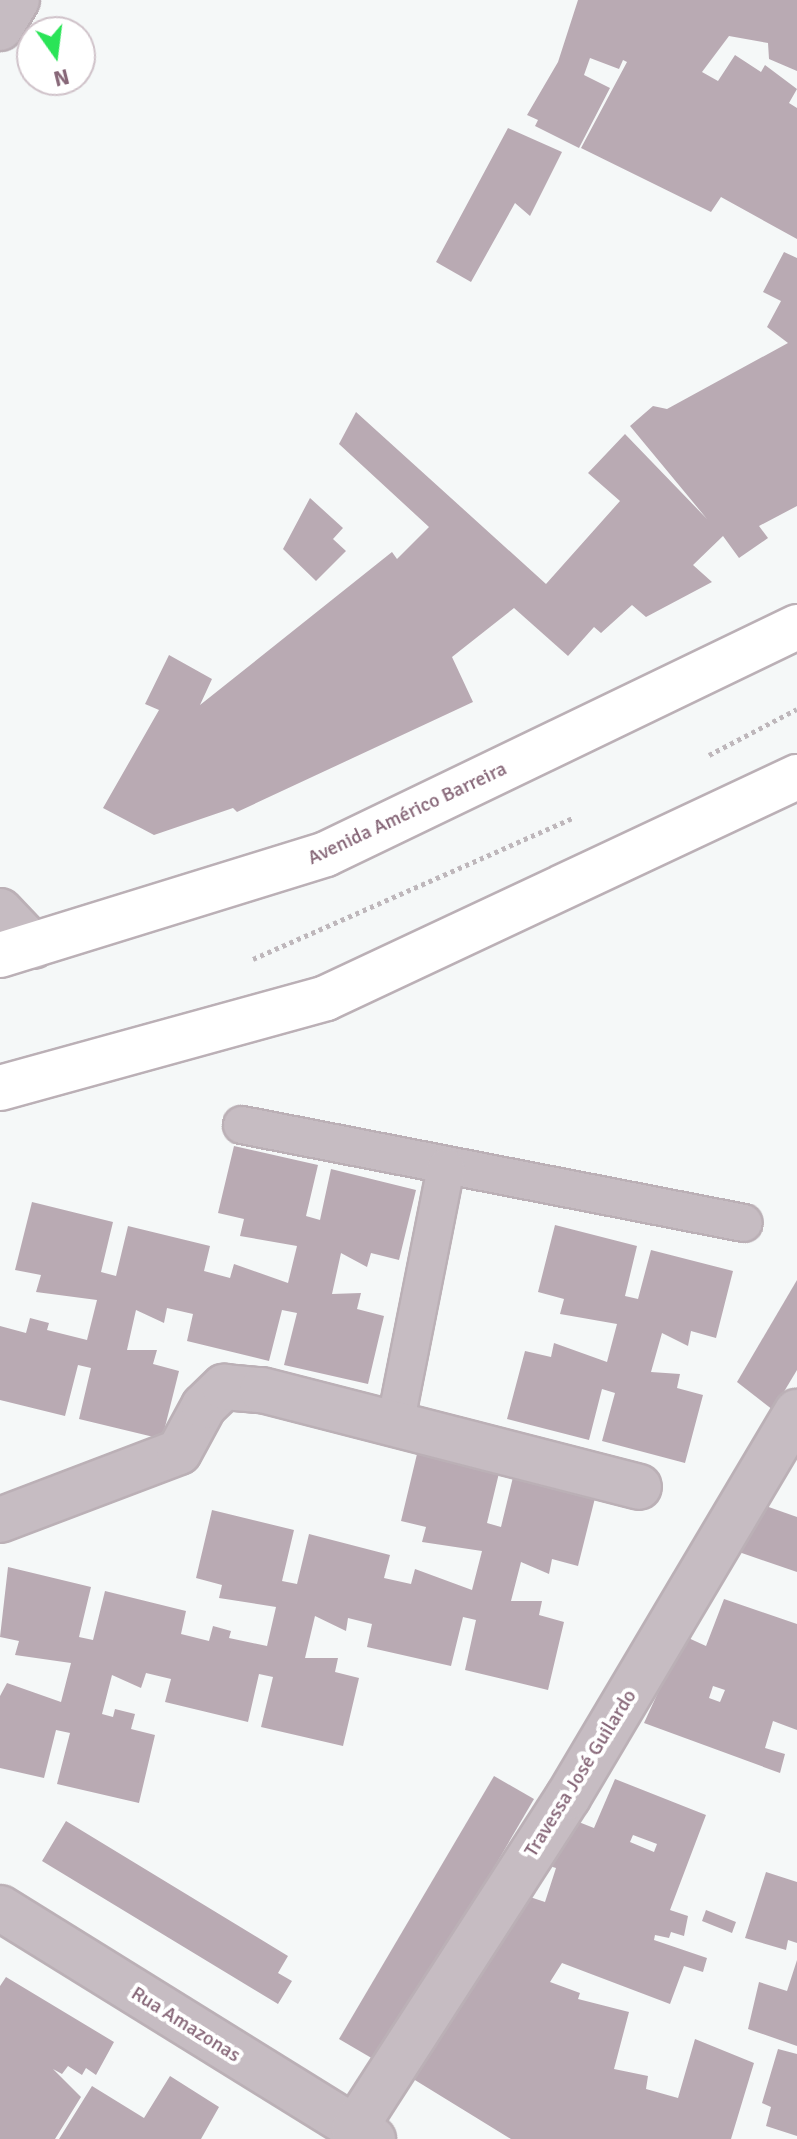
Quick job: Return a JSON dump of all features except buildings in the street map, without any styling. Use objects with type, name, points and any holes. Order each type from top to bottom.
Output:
[{"type":"main road","name":"Avenida Américo Barreira","points":[[16,950],[326,854],[797,627]]},
{"type":"main road","points":[[0,1088],[326,998],[797,777]]},
{"type":"street","points":[[0,28],[17,0]]},
{"type":"street","points":[[0,911],[16,950]]},
{"type":"street","points":[[0,1520],[179,1452],[204,1406],[224,1387],[262,1390],[639,1487]]},
{"type":"street","name":"Travessa José Guilardo","points":[[363,2134],[797,1412]]},
{"type":"street","name":"Rua Amazonas","points":[[0,1908],[363,2134]]},
{"type":"lane","points":[[242,1125],[744,1223]]},
{"type":"lane","points":[[395,1425],[446,1167]]},
{"type":"path","points":[[693,763],[797,709]]},
{"type":"path","points":[[245,962],[581,815]]}]
